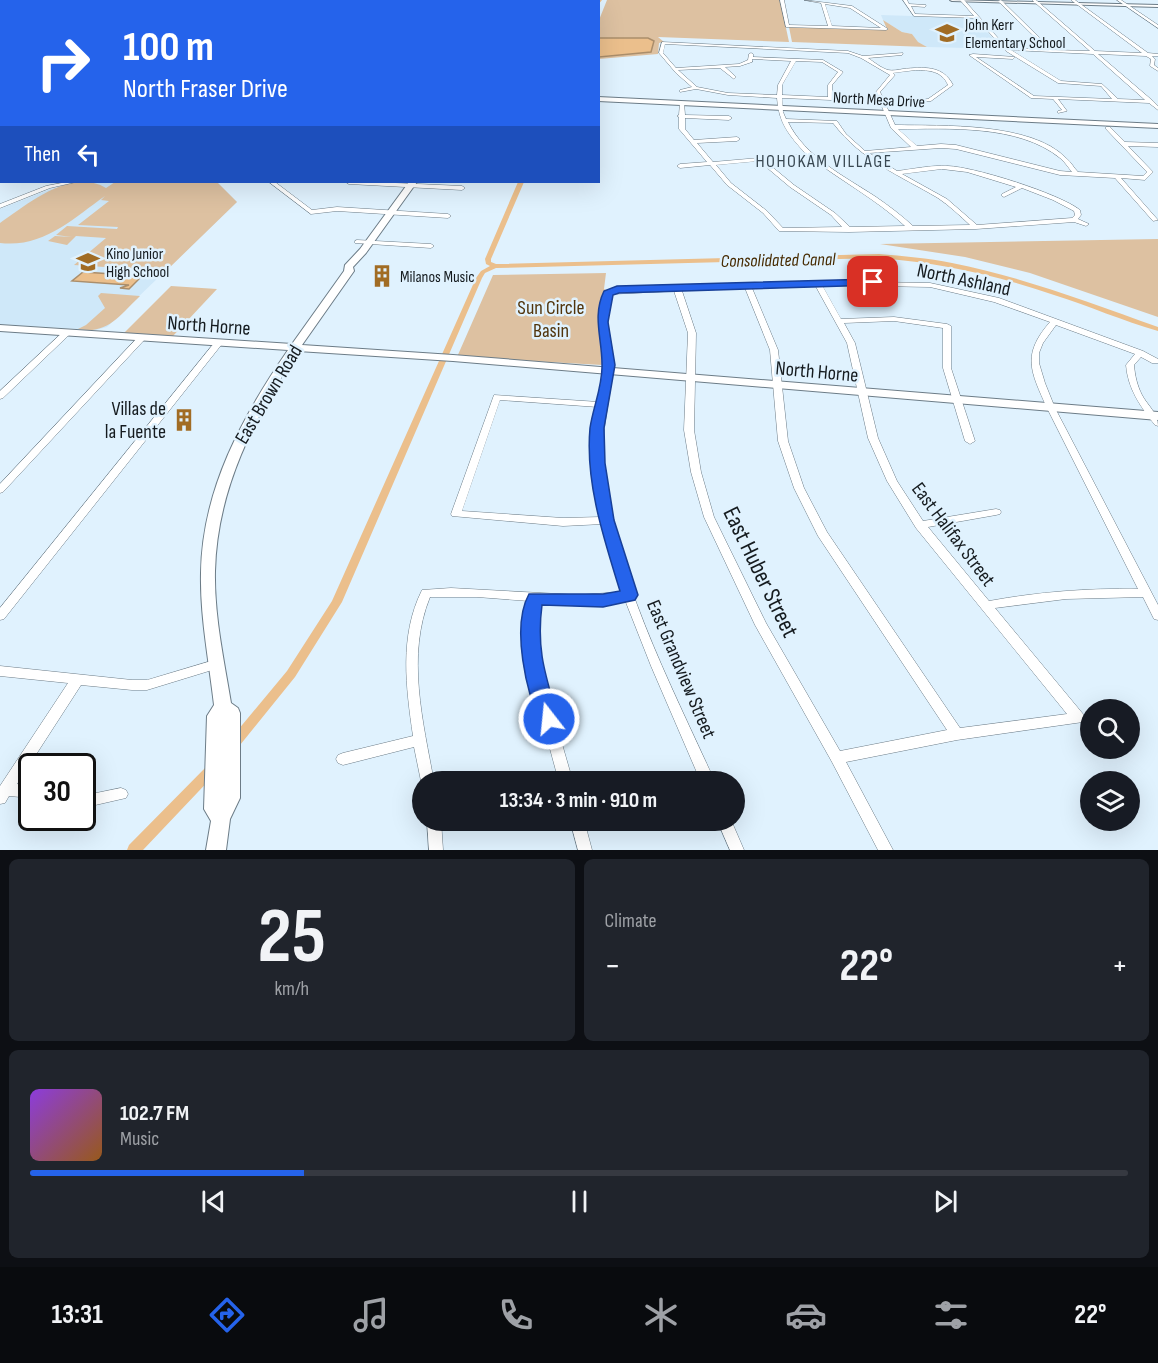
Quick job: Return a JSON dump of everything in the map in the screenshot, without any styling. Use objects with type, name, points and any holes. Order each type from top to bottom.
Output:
[{"type":"main road","points":[[952,0],[1158,6]]},
{"type":"main road","name":"North Mesa Drive","points":[[600,99],[1158,126]]},
{"type":"main road","name":"East Brown Road","points":[[221,818],[213,809],[213,786],[215,716],[223,707],[208,572],[218,500],[231,457],[250,417],[349,271],[359,263],[366,247],[411,184]]},
{"type":"main road","name":"North Horne","points":[[0,328],[608,372],[1156,418]]},
{"type":"main road","name":"East Brown Road","points":[[216,850],[221,818],[231,798],[232,713],[223,707]]},
{"type":"street","points":[[782,0],[787,26],[886,29],[854,8],[806,0]]},
{"type":"street","points":[[905,0],[914,15],[976,17]]},
{"type":"street","points":[[962,0],[1007,49],[1006,52],[1064,82],[1097,84],[1117,101]]},
{"type":"street","points":[[1073,0],[1148,54],[1153,59],[1152,64],[1158,70]]},
{"type":"street","points":[[1119,0],[1158,27]]},
{"type":"street","points":[[1036,1],[1158,109]]},
{"type":"street","points":[[1000,2],[1051,51]]},
{"type":"street","points":[[823,3],[831,28]]},
{"type":"street","points":[[908,5],[925,6]]},
{"type":"street","points":[[663,43],[706,44],[834,50],[863,57],[890,72],[933,70],[948,78],[951,85],[929,100],[717,93],[688,84],[661,53],[663,43]]},
{"type":"street","points":[[706,44],[706,53]]},
{"type":"street","points":[[751,46],[752,58]]},
{"type":"street","points":[[1007,49],[1158,55]]},
{"type":"street","points":[[863,57],[902,54]]},
{"type":"street","points":[[1017,58],[971,55],[1035,98],[1151,102]]},
{"type":"street","points":[[677,69],[722,67],[740,64],[752,58],[824,61],[841,72],[830,85],[830,98]]},
{"type":"street","points":[[794,60],[779,87],[784,120],[791,134],[836,174],[899,213],[912,229]]},
{"type":"street","points":[[722,67],[734,78]]},
{"type":"street","points":[[890,72],[893,78],[878,92],[893,127],[916,147]]},
{"type":"street","points":[[682,91],[696,88]]},
{"type":"street","points":[[948,89],[956,90]]},
{"type":"street","points":[[1055,99],[1065,111],[1060,112]]},
{"type":"street","points":[[682,103],[680,125],[692,142],[729,184],[765,212],[781,230],[976,227],[1074,220],[1086,224]]},
{"type":"street","points":[[680,116],[729,118]]},
{"type":"street","points":[[784,120],[835,122],[846,136],[866,152],[896,173],[942,198],[976,227]]},
{"type":"street","points":[[893,127],[978,130],[1022,135],[1061,154],[1071,163],[1077,175]]},
{"type":"street","points":[[866,152],[941,146],[966,149],[1042,169],[1077,175],[1144,178],[1150,172],[1108,128]]},
{"type":"street","points":[[692,142],[736,139]]},
{"type":"street","points":[[1124,144],[1158,146]]},
{"type":"street","points":[[680,166],[812,155]]},
{"type":"street","points":[[760,159],[792,186],[833,214],[849,230]]},
{"type":"street","points":[[896,173],[957,168],[1064,199],[1077,210],[1078,215],[1074,220]]},
{"type":"street","points":[[1117,177],[1155,220]]},
{"type":"street","points":[[0,206],[48,187],[68,183]]},
{"type":"street","points":[[273,183],[310,212],[337,209],[448,216]]},
{"type":"street","points":[[380,183],[462,188]]},
{"type":"street","points":[[1004,195],[1020,187]]},
{"type":"street","points":[[357,242],[366,247],[431,246]]},
{"type":"street","name":"North Ashland","points":[[612,290],[817,283],[930,285],[996,300],[1140,353],[1155,361]]},
{"type":"street","name":"East Halifax Street","points":[[817,283],[851,343],[873,438],[892,481],[920,525],[1078,718],[957,734]]},
{"type":"street","points":[[748,286],[774,350],[783,441],[799,488],[858,588],[957,734],[837,758]]},
{"type":"street","name":"East Huber Street","points":[[677,288],[692,333],[689,430],[696,472],[709,517],[724,554],[761,626],[837,758],[886,850]]},
{"type":"street","name":"East Grandview Street","points":[[612,290],[608,294],[602,322],[608,349],[608,372],[597,428],[598,463],[606,520],[629,595],[703,771]]},
{"type":"street","points":[[840,321],[894,319],[947,326],[947,368],[970,441]]},
{"type":"street","points":[[1055,321],[1041,335],[1034,351],[1036,373],[1051,408],[1158,616]]},
{"type":"street","points":[[0,396],[67,333]]},
{"type":"street","points":[[0,490],[142,338]]},
{"type":"street","points":[[0,616],[219,344]]},
{"type":"street","points":[[1140,353],[1130,365],[1130,382],[1156,418]]},
{"type":"street","points":[[601,405],[497,397],[456,514],[563,522],[606,520]]},
{"type":"street","points":[[920,525],[996,512]]},
{"type":"street","points":[[425,771],[410,649],[413,624],[426,593],[455,591],[535,598],[603,600],[629,595]]},
{"type":"street","points":[[985,606],[1038,595],[1084,592],[1146,593]]},
{"type":"street","points":[[535,598],[530,633],[531,657],[563,771]]},
{"type":"street","points":[[0,671],[147,685],[218,664]]},
{"type":"street","points":[[3,794],[77,680]]},
{"type":"street","points":[[343,759],[420,740]]},
{"type":"street","points":[[3,794],[18,793]]},
{"type":"street","points":[[96,799],[121,794]]},
{"type":"street","points":[[435,831],[436,850]]},
{"type":"street","points":[[580,831],[585,850]]},
{"type":"street","points":[[729,831],[737,850]]},
{"type":"shaded area","name":"John Kerr Elementary School","points":[[881,15],[974,18],[1003,49],[927,47],[917,42],[912,34],[902,32],[883,20]]},
{"type":"shaded area","points":[[600,38],[648,38],[654,41],[651,52],[600,57]]},
{"type":"shaded area","name":"Kino Junior High School","points":[[84,183],[218,183],[237,202],[107,327],[96,330],[0,324],[0,209],[51,189]]},
{"type":"shaded area","points":[[83,272],[142,276],[129,289],[120,288],[129,285],[72,281]]},
{"type":"green space","points":[[607,0],[780,0],[789,42],[658,37],[664,42],[659,43],[658,54],[600,59],[600,18]]},
{"type":"green space","points":[[883,20],[902,32],[912,34],[918,42],[927,47],[792,42],[789,27],[887,29]]},
{"type":"green space","points":[[73,183],[92,183],[106,188],[114,183],[218,183],[237,202],[166,271],[74,265],[106,238],[76,236],[67,245],[48,241],[55,236],[72,237],[56,235],[67,226],[117,229],[118,227],[78,225],[109,201],[101,200],[105,196],[57,230],[44,236],[30,241],[0,243],[0,223],[36,198]]},
{"type":"green space","points":[[1158,239],[1158,317],[1030,273],[965,257],[880,244]]},
{"type":"green space","name":"Sun Circle Basin","points":[[606,273],[604,289],[606,290],[598,325],[604,354],[602,365],[457,357],[493,275]]},
{"type":"green space","points":[[171,286],[217,289],[173,336],[124,333]]},
{"type":"green space","points":[[101,293],[140,296],[106,326],[98,329],[78,329],[105,308],[98,296]]},
{"type":"waterway","points":[[495,266],[488,263],[488,259],[521,183]]},
{"type":"waterway","name":"Consolidated Canal","points":[[495,266],[879,256],[915,259],[986,272],[1021,282],[1158,329]]},
{"type":"waterway","points":[[232,746],[291,674],[337,602],[479,278],[483,272],[495,266]]},
{"type":"waterway","points":[[134,850],[212,769]]},
{"type":"place","name":"John Kerr Elementary School","points":[[947,33]]},
{"type":"place","name":"Kino Junior High School","points":[[88,262]]},
{"type":"place","name":"Milanos Music","points":[[382,276]]},
{"type":"place","name":"Villas de la Fuente","points":[[184,420]]},
{"type":"district","name":"HOHOKAM VILLAGE","points":[[824,161]]},
{"type":"route","points":[[549,719],[531,657],[530,633],[535,598],[571,601],[603,600],[629,595],[606,520],[598,463],[597,428],[609,365],[602,322],[608,294],[612,290],[873,282]]}]
